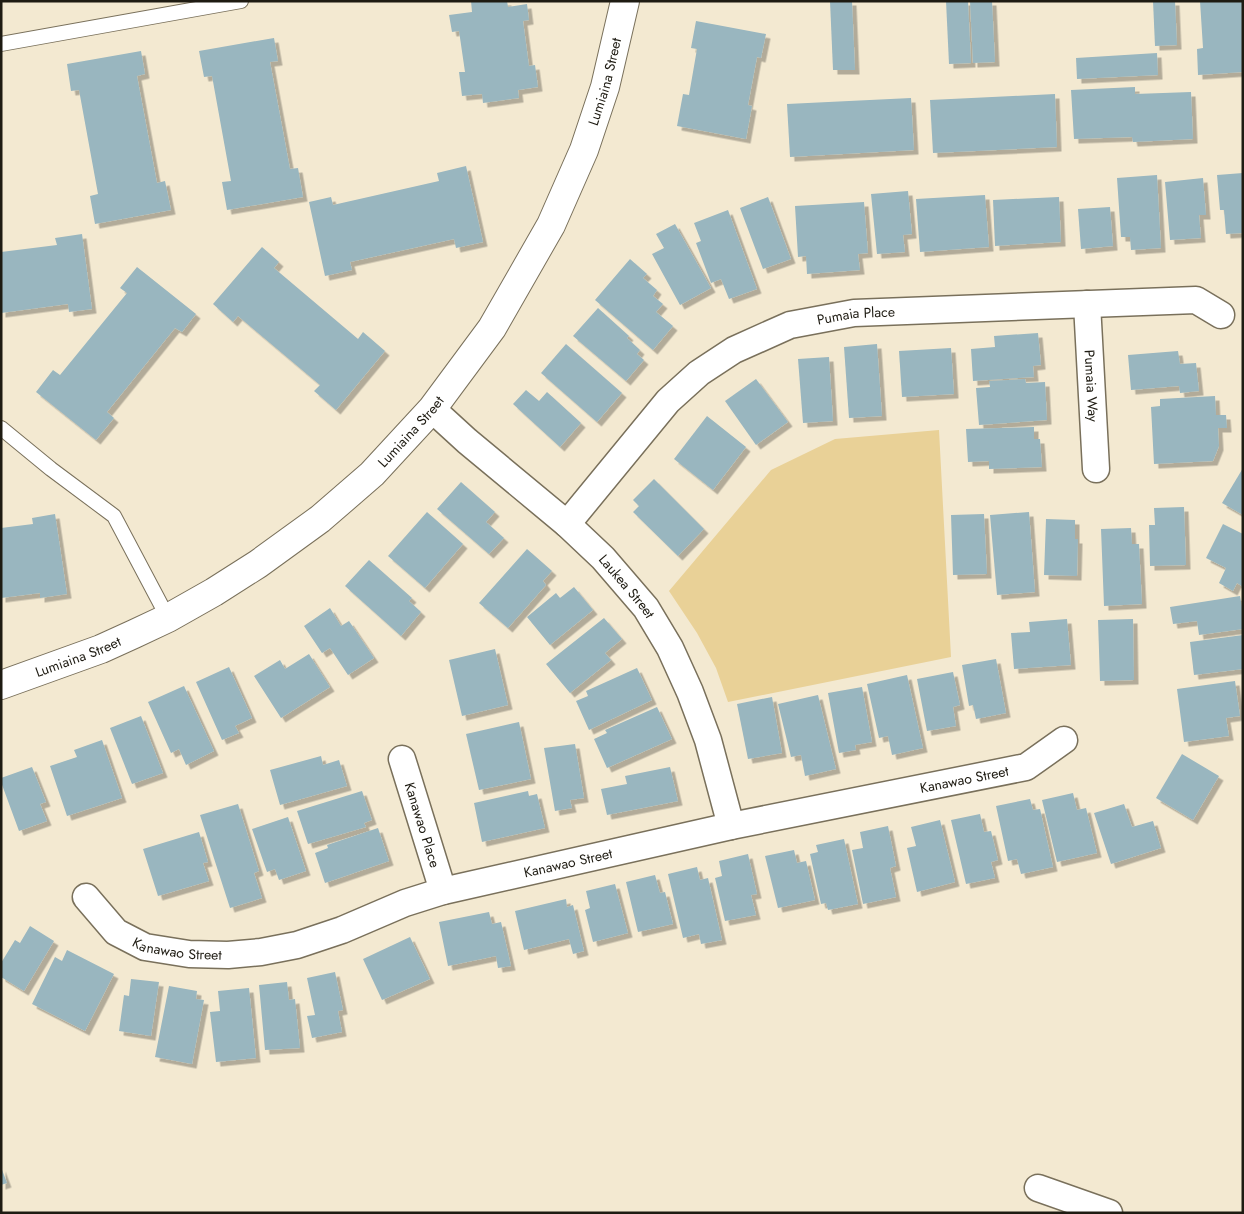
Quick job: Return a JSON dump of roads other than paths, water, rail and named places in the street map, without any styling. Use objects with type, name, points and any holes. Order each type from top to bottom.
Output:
[{"type":"street","name":"Lumiaina Street","points":[[1,685],[101,649],[168,618],[258,564],[320,519],[372,474],[432,409],[492,328],[552,225],[584,150],[605,87],[625,1]]},
{"type":"street","name":"Pumaia Place","points":[[567,524],[668,402],[699,373],[734,350],[790,325],[854,313],[1196,300],[1221,315]]},
{"type":"street","name":"Pumaia Way","points":[[1087,304],[1096,469]]},
{"type":"street","name":"Laukea Street","points":[[432,409],[467,441],[567,524],[603,558],[646,608],[670,648],[690,692],[708,740],[731,826]]},
{"type":"street","name":"Kanawao Street","points":[[86,897],[116,932],[145,947],[189,954],[228,955],[261,952],[297,945],[342,930],[405,903],[443,891],[731,826],[1026,767],[1064,740]]},
{"type":"street","name":"Kanawao Place","points":[[402,758],[443,891]]},
{"type":"street","points":[[1038,1188],[1109,1213]]},
{"type":"lane","points":[[1,44],[241,1]]},
{"type":"lane","points":[[1,428],[51,469],[114,516],[168,618]]}]
